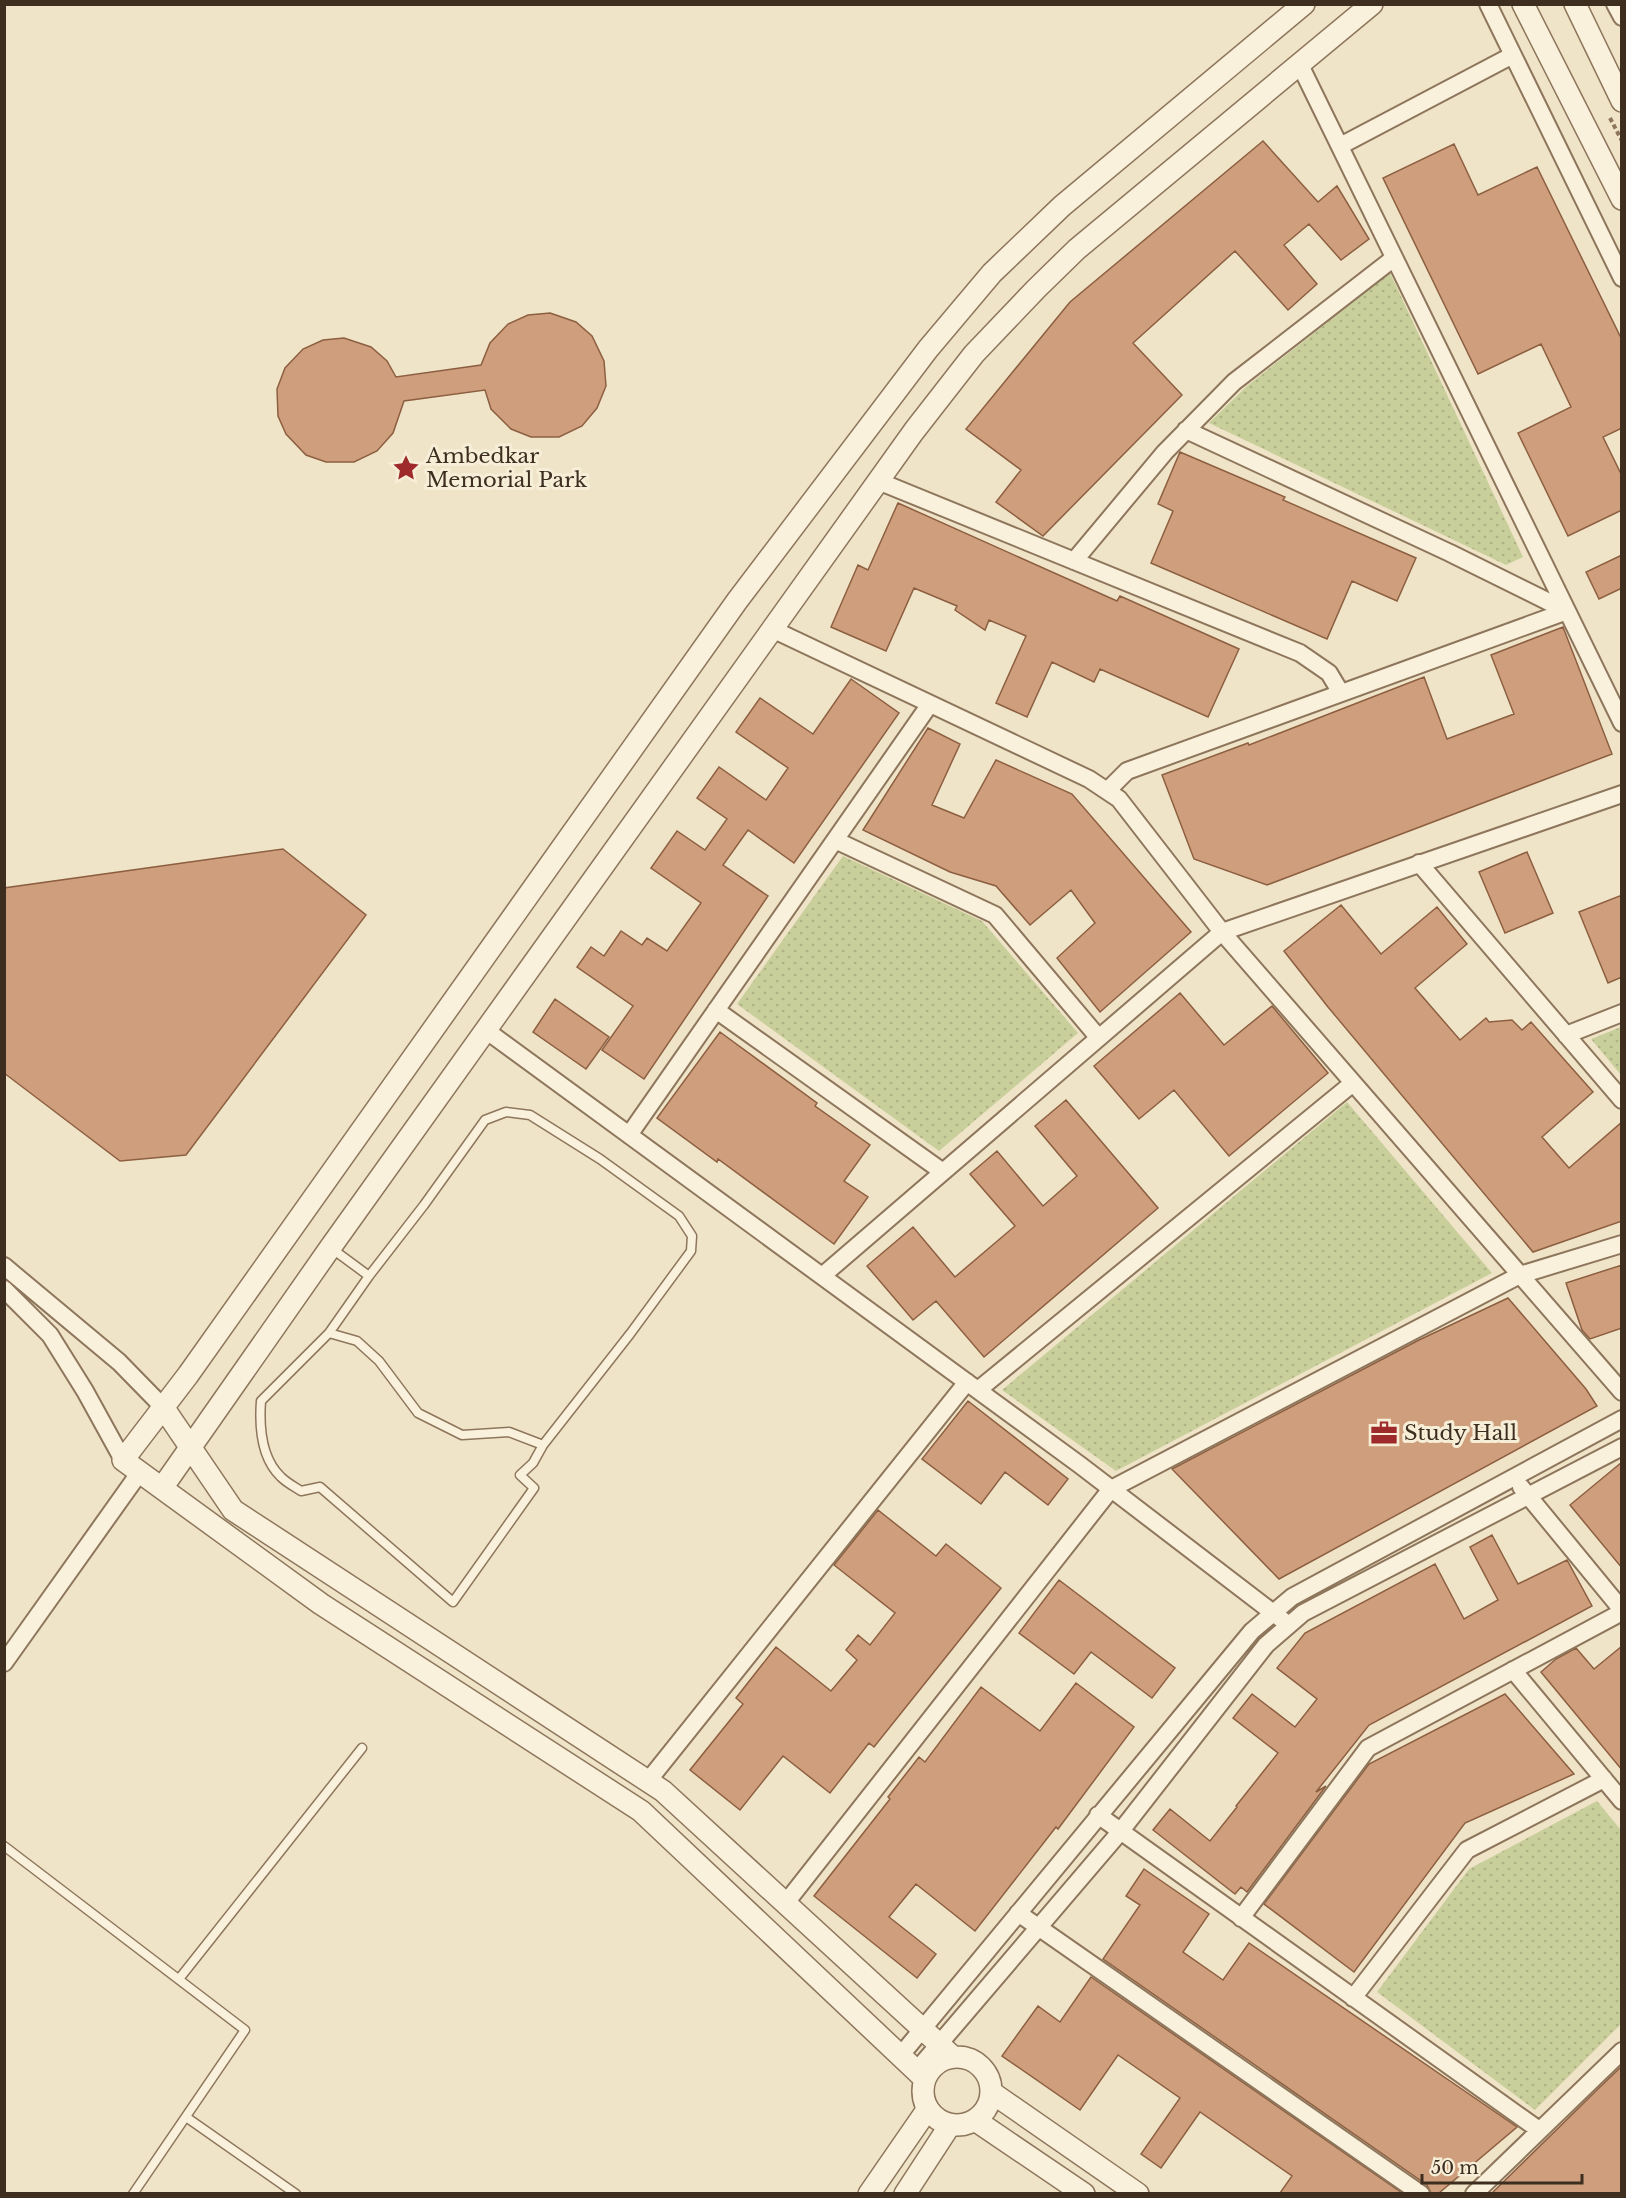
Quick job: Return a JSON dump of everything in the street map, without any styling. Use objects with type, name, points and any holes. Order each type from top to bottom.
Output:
[{"type":"street","points":[[4,1663],[131,1466],[164,1407],[737,601],[928,349],[992,273],[1062,206],[1304,4]]},
{"type":"street","points":[[162,1488],[330,1248],[772,629],[878,481],[974,354],[1077,249],[1372,4]]},
{"type":"street","points":[[1488,4],[1511,56],[1622,278]]},
{"type":"street","points":[[1523,4],[1622,200]]},
{"type":"street","points":[[1575,4],[1620,95]]},
{"type":"street","points":[[1616,4],[1622,17]]},
{"type":"street","points":[[1340,146],[1511,56]]},
{"type":"street","points":[[1300,65],[1622,723]]},
{"type":"street","points":[[1074,561],[1165,452],[1234,382],[1395,258]]},
{"type":"street","points":[[1186,430],[1567,611]]},
{"type":"street","points":[[878,481],[1300,653],[1329,673],[1341,693]]},
{"type":"street","points":[[1107,791],[1127,771],[1567,611]]},
{"type":"street","points":[[772,629],[1089,778],[1119,799],[1222,932],[1622,1392]]},
{"type":"street","points":[[629,1135],[930,704]]},
{"type":"street","points":[[822,1276],[1222,932],[1622,794]]},
{"type":"street","points":[[835,840],[995,915],[1098,1037]]},
{"type":"street","points":[[1419,863],[1622,1100]]},
{"type":"street","points":[[716,1010],[943,1172]]},
{"type":"street","points":[[1566,1035],[1622,1013]]},
{"type":"street","points":[[487,1030],[1111,1489],[1289,1625]]},
{"type":"street","points":[[648,1780],[972,1386],[1353,1083]]},
{"type":"street","points":[[785,1904],[1111,1489],[1520,1275],[1622,1244]]},
{"type":"street","points":[[4,1266],[119,1362],[164,1407],[233,1510],[663,1791],[946,2051],[977,2062],[986,2072],[991,2085],[991,2098],[986,2111],[975,2120],[962,2126],[950,2125],[934,2117],[927,2110],[921,2075],[641,1811],[321,1604],[131,1466],[50,1335],[4,1289]]},
{"type":"street","points":[[901,2055],[1252,1631],[1292,1597],[1622,1419]]},
{"type":"street","points":[[921,2075],[939,2061],[1040,1928],[1120,1832],[1266,1645],[1303,1613],[1622,1447]]},
{"type":"street","points":[[1241,1918],[1368,1748],[1622,1611],[1513,1477]]},
{"type":"street","points":[[1513,1670],[1622,1801]]},
{"type":"street","points":[[1353,1998],[1467,1850],[1604,1779]]},
{"type":"street","points":[[1098,1815],[1539,2130]]},
{"type":"street","points":[[1018,1913],[1421,2193]]},
{"type":"street","points":[[1474,2193],[1622,2051]]},
{"type":"street","points":[[991,2092],[1138,2193]]},
{"type":"street","points":[[869,2193],[927,2110]]},
{"type":"street","points":[[975,2120],[1084,2193]]},
{"type":"street","points":[[905,2193],[950,2125]]},
{"type":"lane","points":[[506,1112],[530,1115],[600,1159],[679,1216],[692,1236],[691,1251],[630,1334],[543,1445],[534,1463],[520,1475],[534,1488],[453,1602],[320,1487],[301,1491],[281,1478],[267,1459],[260,1423],[261,1401],[329,1333],[485,1120],[506,1112]]},
{"type":"lane","points":[[330,1248],[369,1276]]},
{"type":"lane","points":[[329,1333],[357,1341],[379,1361],[418,1413],[462,1435],[509,1432],[543,1445]]},
{"type":"lane","points":[[179,1979],[362,1748]]},
{"type":"lane","points":[[4,1846],[245,2031],[133,2193]]},
{"type":"lane","points":[[186,2117],[296,2193]]},
{"type":"green space","points":[[1390,273],[1523,557],[1506,565],[1209,423],[1247,386]]},
{"type":"green space","points":[[843,856],[982,921],[1078,1033],[939,1151],[737,1004]]},
{"type":"green space","points":[[1621,1027],[1621,1075],[1591,1039]]},
{"type":"green space","points":[[1347,1102],[1492,1273],[1116,1471],[1002,1390]]},
{"type":"green space","points":[[1597,1801],[1621,1830],[1621,2024],[1535,2110],[1377,1992],[1469,1869]]},
{"type":"building","points":[[1263,141],[1318,202],[1337,186],[1369,239],[1341,260],[1309,224],[1284,245],[1317,284],[1288,310],[1235,251],[1133,343],[1182,395],[1043,536],[996,502],[1021,470],[966,429],[1070,302]]},
{"type":"building","points":[[1454,144],[1478,195],[1537,167],[1622,340],[1622,428],[1603,437],[1622,476],[1622,510],[1568,536],[1518,433],[1571,407],[1541,344],[1478,374],[1383,178]]},
{"type":"building","points":[[550,313],[576,322],[592,336],[604,361],[606,386],[597,408],[582,426],[559,437],[531,437],[511,429],[491,409],[485,390],[404,401],[393,433],[377,451],[354,462],[326,462],[306,455],[286,434],[278,416],[277,389],[285,368],[303,349],[323,340],[344,338],[371,347],[387,361],[396,377],[481,365],[490,343],[508,324],[528,315]]},
{"type":"building","points":[[1180,452],[1285,497],[1283,500],[1416,558],[1397,601],[1352,581],[1327,639],[1151,563],[1173,511],[1158,504]]},
{"type":"building","points":[[898,503],[1117,601],[1120,596],[1239,649],[1208,717],[1100,669],[1094,682],[1052,662],[1027,717],[996,703],[1026,636],[989,620],[985,630],[955,610],[957,606],[914,588],[886,651],[831,627],[858,565],[868,570]]},
{"type":"building","points":[[1622,555],[1622,588],[1599,599],[1586,572]]},
{"type":"building","points":[[1563,627],[1612,754],[1267,885],[1194,859],[1162,775],[1248,743],[1249,745],[1424,677],[1447,739],[1514,714],[1491,655]]},
{"type":"building","points":[[851,679],[899,713],[794,863],[748,830],[723,865],[768,896],[644,1079],[602,1050],[633,1006],[577,967],[591,947],[604,956],[621,931],[642,945],[647,938],[667,951],[701,903],[651,868],[677,831],[705,850],[727,819],[697,798],[719,767],[766,800],[788,768],[736,732],[760,698],[813,734]]},
{"type":"building","points":[[928,728],[960,744],[932,805],[964,818],[996,760],[1072,794],[1191,932],[1100,1012],[1057,958],[1095,923],[1071,890],[1030,925],[996,886],[950,872],[863,830]]},
{"type":"building","points":[[283,849],[366,915],[186,1155],[120,1161],[4,1073],[4,888]]},
{"type":"building","points":[[1527,852],[1553,913],[1505,933],[1479,872]]},
{"type":"building","points":[[1622,895],[1622,977],[1608,983],[1579,912]]},
{"type":"building","points":[[1341,905],[1381,954],[1437,907],[1467,944],[1415,988],[1460,1040],[1486,1018],[1489,1022],[1512,1020],[1522,1030],[1531,1022],[1593,1092],[1542,1137],[1569,1168],[1622,1122],[1622,1221],[1533,1252],[1284,951]]},
{"type":"building","points":[[1180,993],[1224,1045],[1272,1006],[1328,1073],[1229,1156],[1174,1090],[1139,1119],[1094,1066]]},
{"type":"building","points":[[555,999],[609,1037],[586,1069],[533,1032]]},
{"type":"building","points":[[720,1032],[817,1103],[815,1106],[870,1145],[844,1181],[868,1197],[834,1244],[718,1159],[717,1162],[657,1118]]},
{"type":"building","points":[[1066,1100],[1158,1208],[984,1357],[936,1301],[913,1320],[867,1266],[913,1227],[955,1277],[1015,1226],[970,1174],[997,1151],[1043,1206],[1077,1176],[1035,1126]]},
{"type":"building","points":[[1622,1265],[1622,1328],[1590,1339],[1582,1330],[1566,1283]]},
{"type":"building","name":"Study Hall","points":[[1508,1298],[1586,1389],[1597,1406],[1279,1579],[1172,1469],[1419,1340]]},
{"type":"building","points":[[968,1401],[1068,1479],[1048,1505],[1005,1472],[981,1504],[922,1459]]},
{"type":"building","points":[[1622,1462],[1622,1568],[1570,1505]]},
{"type":"building","points":[[878,1510],[936,1556],[946,1544],[1001,1588],[874,1747],[869,1743],[830,1793],[783,1756],[740,1810],[690,1770],[743,1704],[736,1698],[776,1647],[831,1691],[857,1660],[846,1650],[858,1635],[870,1645],[895,1613],[834,1565]]},
{"type":"building","points":[[1492,1535],[1518,1584],[1567,1560],[1592,1606],[1369,1725],[1316,1792],[1326,1786],[1247,1892],[1241,1887],[1235,1894],[1153,1830],[1170,1809],[1210,1841],[1237,1807],[1278,1753],[1233,1718],[1252,1694],[1295,1727],[1317,1699],[1277,1668],[1305,1633],[1435,1564],[1464,1619],[1498,1600],[1470,1547]]},
{"type":"building","points":[[1059,1580],[1175,1668],[1152,1698],[1091,1652],[1074,1674],[1019,1633]]},
{"type":"building","points":[[1622,1646],[1622,1770],[1541,1672],[1556,1659],[1576,1648],[1594,1669]]},
{"type":"building","points":[[1076,1683],[1134,1727],[1058,1829],[1056,1827],[975,1931],[916,1884],[889,1917],[936,1954],[917,1978],[814,1896],[890,1799],[888,1797],[919,1757],[925,1762],[981,1687],[1040,1731]]},
{"type":"building","points":[[1505,1694],[1574,1774],[1465,1823],[1354,1972],[1264,1904],[1369,1764]]},
{"type":"building","points":[[1144,1869],[1209,1914],[1183,1952],[1223,1980],[1249,1943],[1517,2127],[1439,2193],[1431,2193],[1427,2185],[1103,1959],[1140,1905],[1126,1896]]},
{"type":"building","points":[[1091,1977],[1402,2193],[1280,2193],[1292,2176],[1200,2112],[1161,2168],[1141,2154],[1180,2098],[1118,2055],[1080,2110],[1002,2056],[1038,2006],[1060,2022]]},
{"type":"building","points":[[1622,2066],[1622,2193],[1492,2193],[1600,2087]]},
{"type":"place","name":"Ambedkar Memorial Park","points":[[406,468]]},
{"type":"place","name":"Study Hall","points":[[1384,1433]]}]
